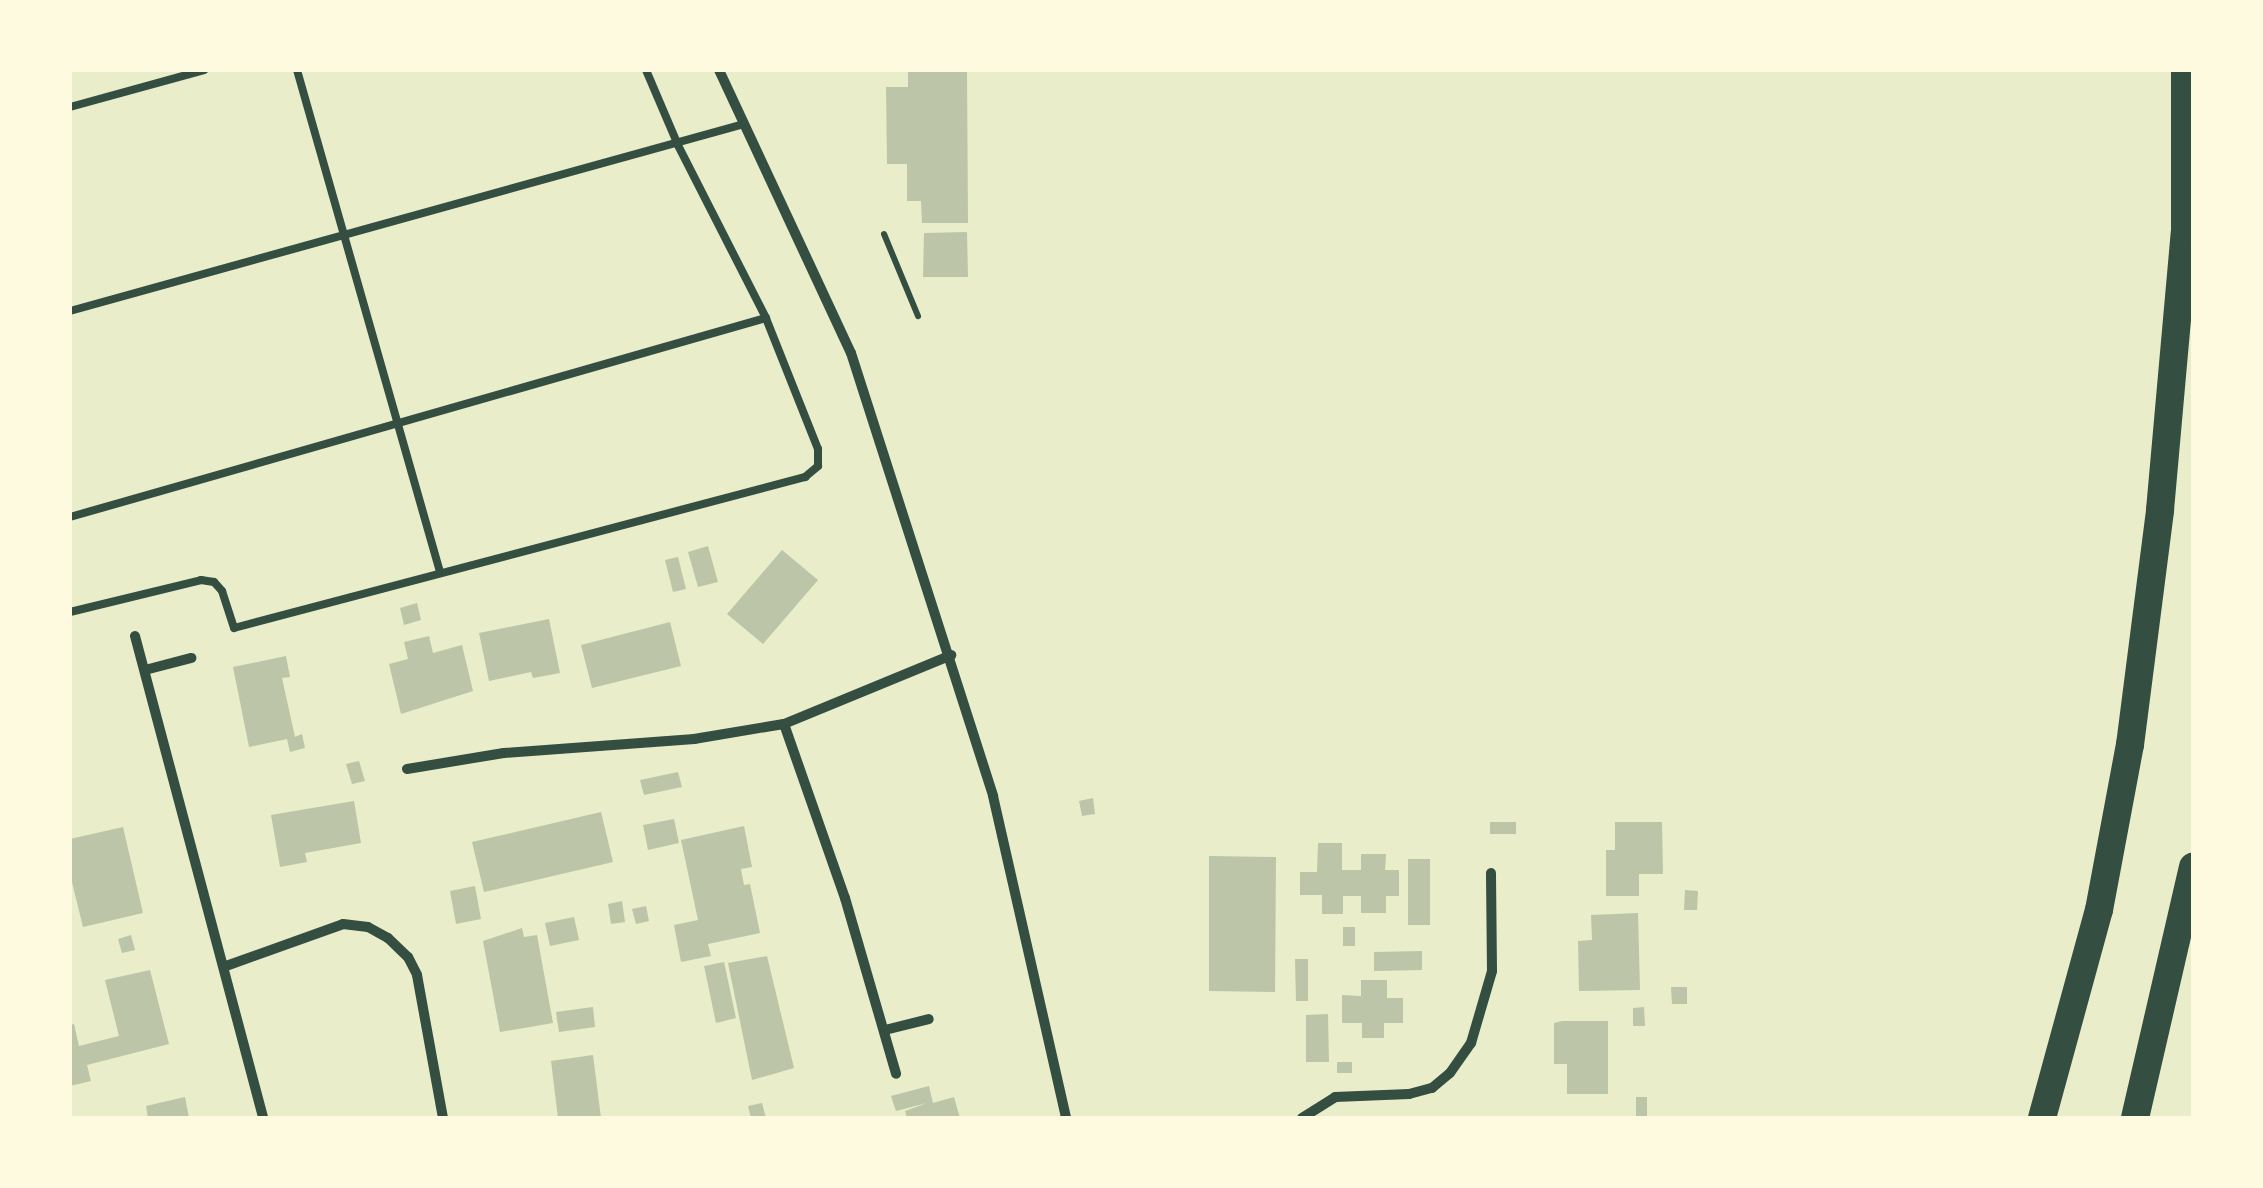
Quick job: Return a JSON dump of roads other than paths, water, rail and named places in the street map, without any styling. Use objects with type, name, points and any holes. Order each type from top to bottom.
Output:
[{"type":"highway","points":[[2042,1118],[2099,910],[2130,745],[2160,510],[2185,232],[2185,70]]},
{"type":"highway","points":[[2135,1118],[2193,867]]},
{"type":"street","points":[[719,70],[852,353],[993,796],[1066,1118]]},
{"type":"street","points":[[135,636],[226,966],[263,1118]]},
{"type":"street","points":[[408,769],[504,753],[694,739],[784,724],[950,654]]},
{"type":"street","points":[[145,670],[192,658]]},
{"type":"street","points":[[784,724],[846,898],[896,1074]]},
{"type":"street","points":[[1302,1118],[1335,1097],[1409,1094],[1432,1088],[1450,1073],[1475,1032],[1492,971],[1491,873]]},
{"type":"street","points":[[226,966],[344,924],[368,928],[388,938],[408,957],[416,975],[444,1118]]},
{"type":"street","points":[[885,1030],[929,1019]]},
{"type":"lane","points":[[70,107],[204,70]]},
{"type":"lane","points":[[298,70],[440,572]]},
{"type":"lane","points":[[70,612],[201,580],[214,582],[222,591],[234,628],[806,477],[818,466],[818,449],[766,318],[678,145],[646,70]]},
{"type":"lane","points":[[70,311],[744,124]]},
{"type":"lane","points":[[70,517],[766,318]]}]
